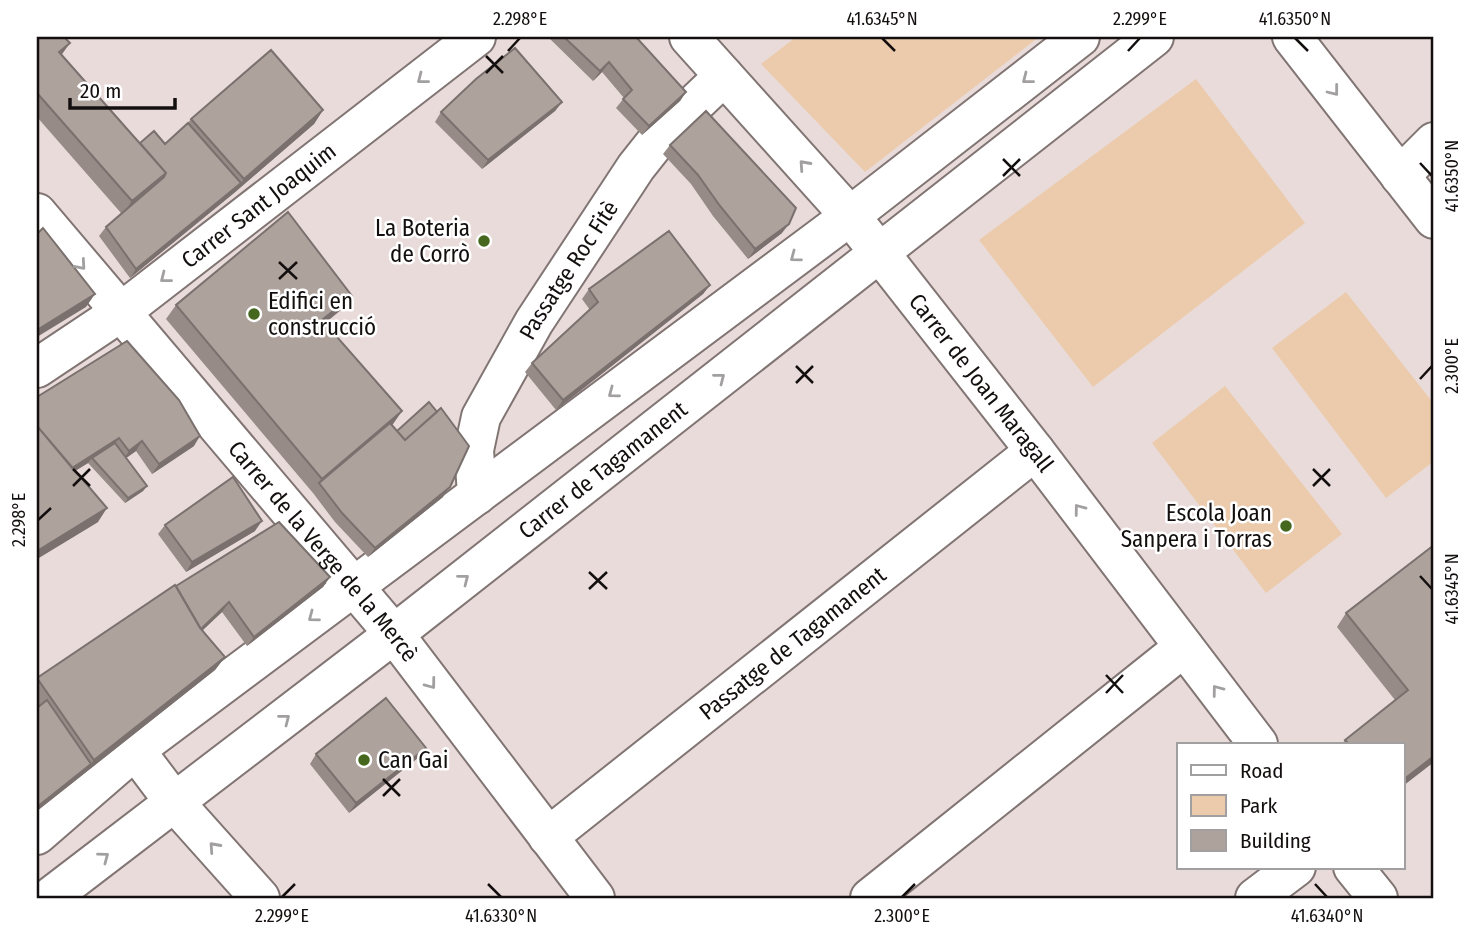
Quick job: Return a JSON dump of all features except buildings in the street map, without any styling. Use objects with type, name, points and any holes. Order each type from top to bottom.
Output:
[{"type":"street","name":"Carrer Sant Joaquim","points":[[37,368],[121,312],[476,37]]},
{"type":"street","name":"Carrer de Joan Maragall","points":[[689,37],[850,216],[879,252],[1035,451],[1257,743]]},
{"type":"street","points":[[37,835],[135,750],[850,216],[1080,37]]},
{"type":"street","name":"Carrer de Tagamanent","points":[[49,898],[394,634],[1154,37]]},
{"type":"street","points":[[1292,37],[1434,219]]},
{"type":"street","name":"Passatge Roc Fitè","points":[[477,495],[474,450],[481,417],[540,312],[636,167],[659,138],[724,76]]},
{"type":"street","points":[[1400,176],[1434,142]]},
{"type":"street","name":"Carrer de la Verge de la Mercè","points":[[37,213],[394,634],[595,898]]},
{"type":"street","name":"Passatge de Tagamanent","points":[[548,836],[1035,451]]},
{"type":"street","points":[[870,898],[1184,647]]},
{"type":"street","points":[[135,750],[175,803],[260,898]]},
{"type":"street","points":[[1255,898],[1293,869]]},
{"type":"street","points":[[1355,869],[1378,898]]},
{"type":"green space","points":[[796,37],[1039,37],[865,172],[761,64]]},
{"type":"green space","points":[[1196,79],[1305,223],[1093,387],[979,240]]},
{"type":"green space","points":[[1346,292],[1434,404],[1434,461],[1386,498],[1272,348]]},
{"type":"green space","points":[[1225,386],[1342,534],[1266,593],[1152,443]]},
{"type":"place","name":"La Boteria de Corrò","points":[[484,241]]},
{"type":"place","name":"Edifici en construcció","points":[[254,314]]},
{"type":"place","name":"Escola Joan Sanpera i Torras","points":[[1286,526]]},
{"type":"place","name":"Can Gai","points":[[364,760]]}]
